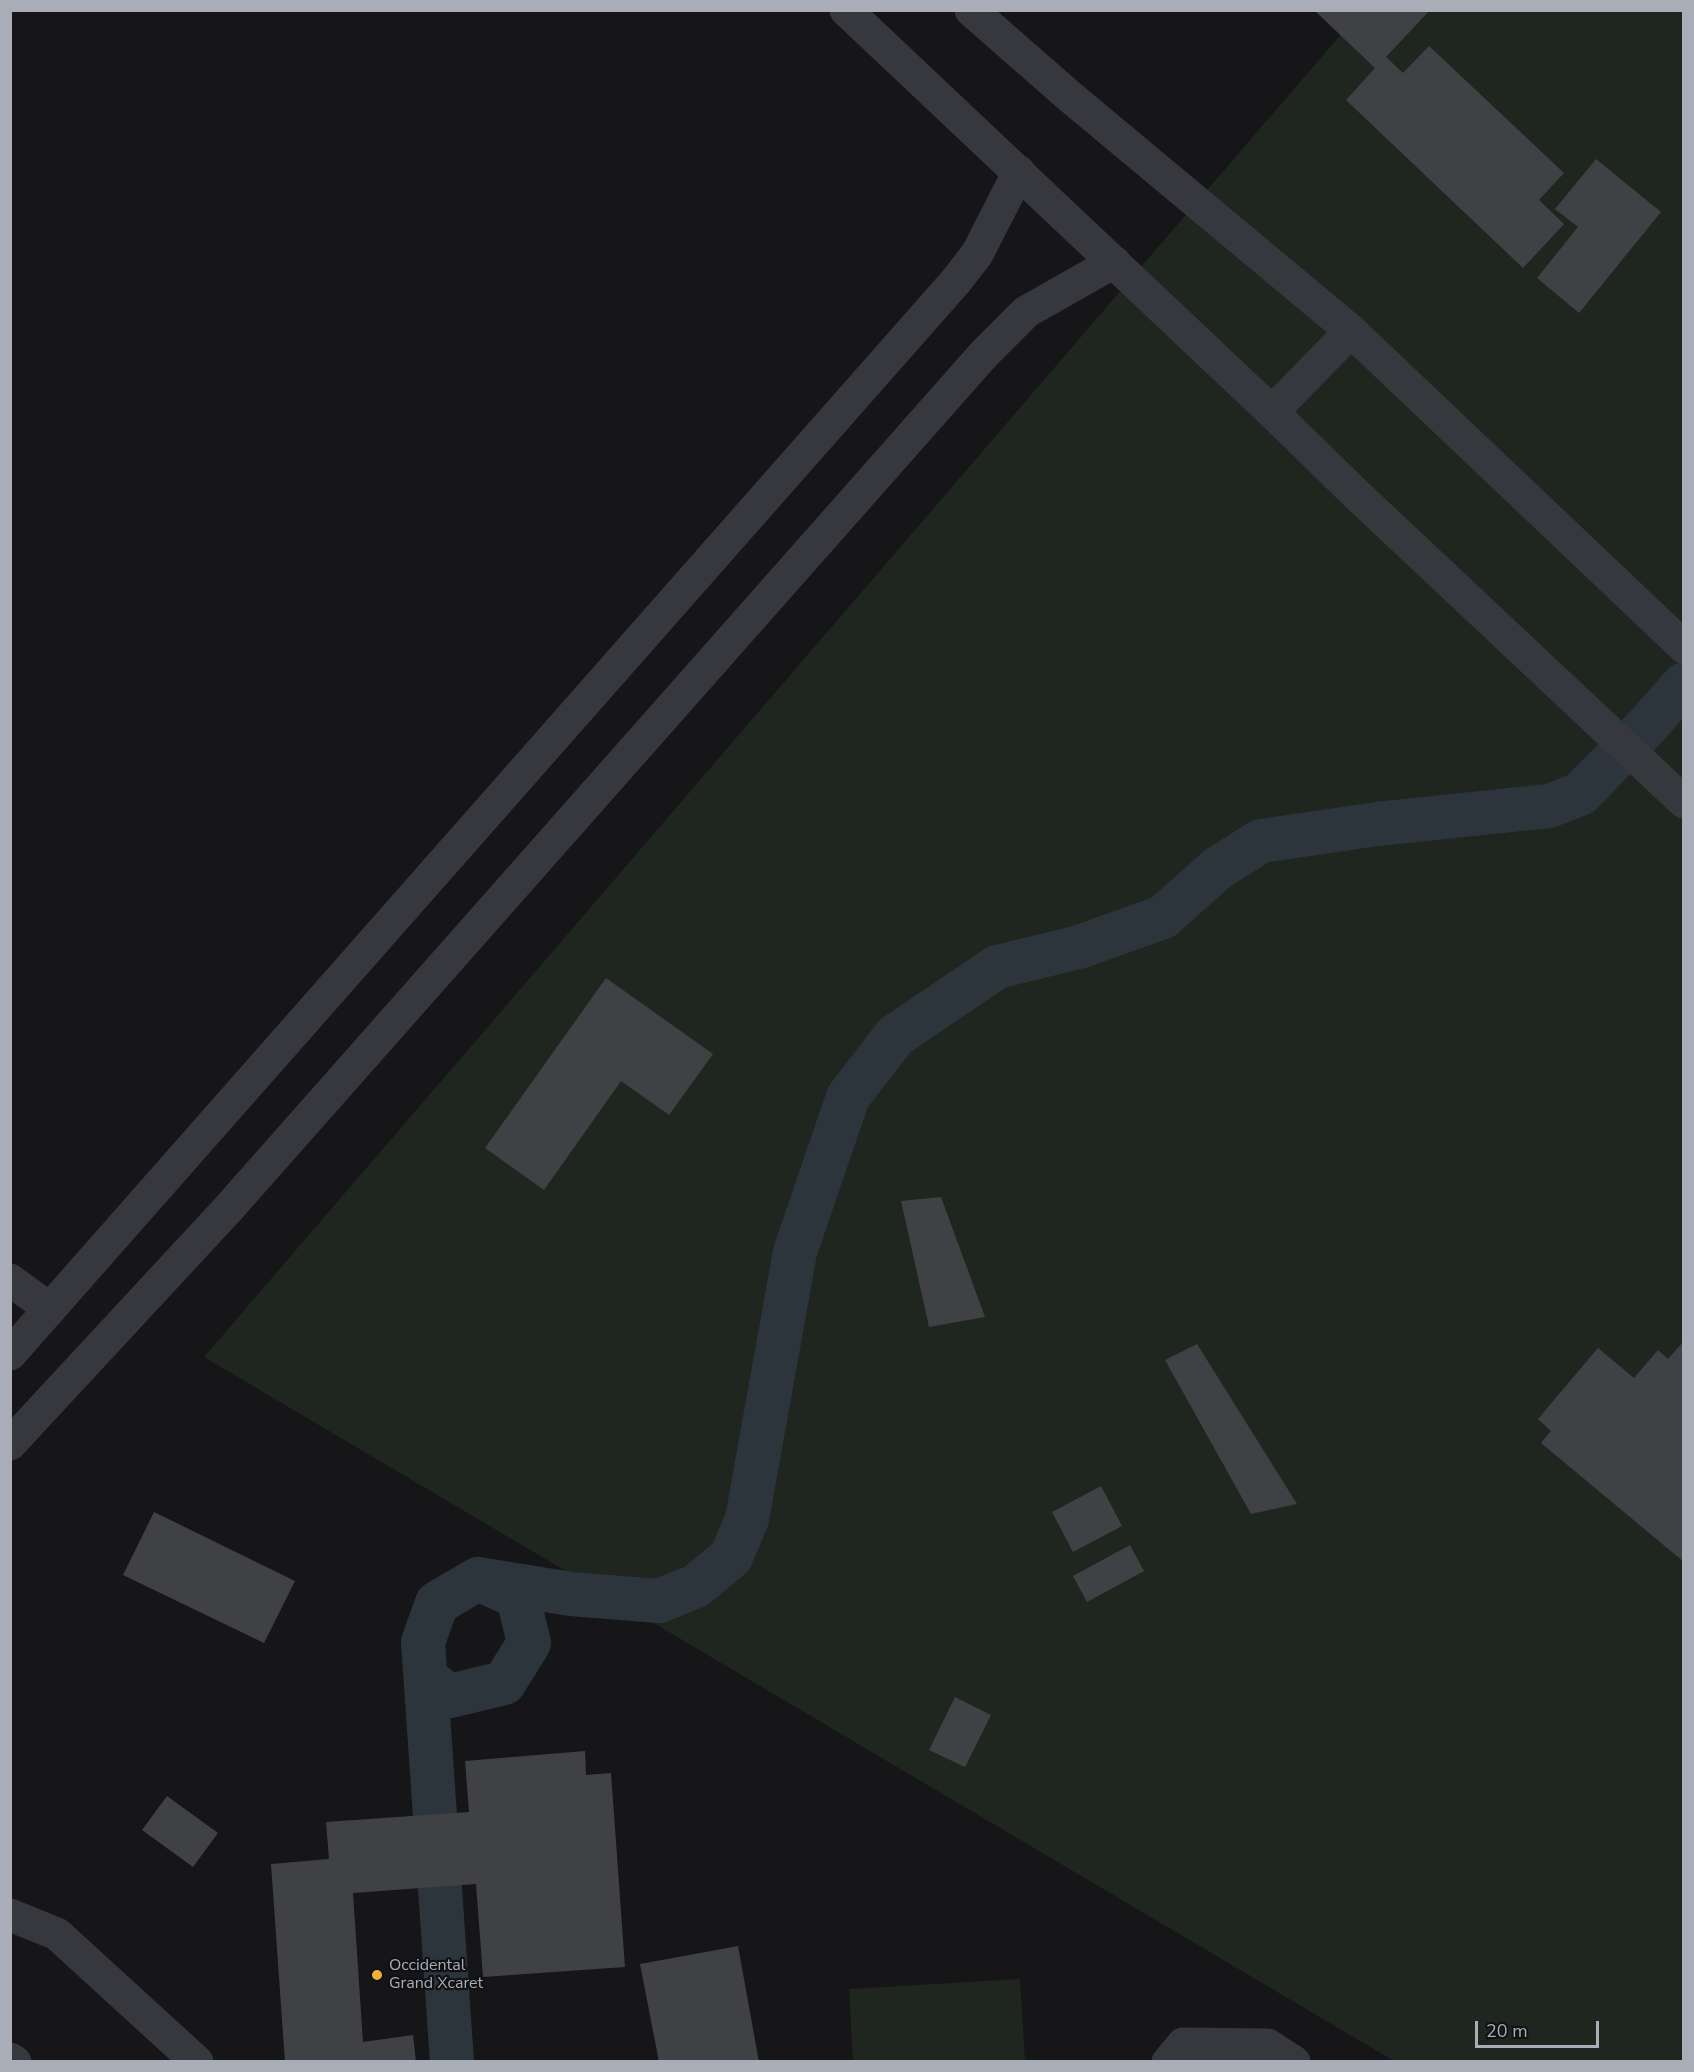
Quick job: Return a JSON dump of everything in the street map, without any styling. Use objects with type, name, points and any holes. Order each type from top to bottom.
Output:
[{"type":"street","points":[[846,10],[1683,802]]},
{"type":"street","points":[[971,10],[1077,103],[1351,331],[1683,647]]},
{"type":"street","points":[[10,1354],[956,281],[976,254],[1019,172]]},
{"type":"street","points":[[10,1444],[228,1209],[984,354],[1026,312],[1114,262]]},
{"type":"street","points":[[1272,412],[1351,331]]},
{"type":"street","points":[[10,1280],[50,1309]]},
{"type":"street","points":[[10,1915],[57,1934],[197,2061]]},
{"type":"street","points":[[1168,2061],[1183,2044],[1268,2045],[1294,2061]]},
{"type":"street","points":[[10,2059],[15,2061]]},
{"type":"shaded area","points":[[1361,11],[1683,11],[1683,2061],[1394,2061],[204,1357]]},
{"type":"shaded area","points":[[1020,1979],[1025,2061],[853,2061],[849,1989]]},
{"type":"building","points":[[1314,10],[1430,10],[1386,57],[1403,73],[1429,46],[1564,173],[1539,200],[1564,224],[1523,268],[1346,100],[1375,68]]},
{"type":"building","points":[[1596,159],[1661,212],[1579,313],[1537,278],[1578,227],[1555,209]]},
{"type":"building","points":[[606,978],[713,1054],[669,1115],[621,1081],[544,1190],[485,1148]]},
{"type":"building","points":[[941,1197],[985,1317],[929,1327],[901,1201]]},
{"type":"building","points":[[1684,1341],[1684,1562],[1541,1443],[1551,1431],[1538,1419],[1598,1348],[1634,1378],[1658,1350],[1668,1359]]},
{"type":"building","points":[[1197,1344],[1297,1504],[1251,1514],[1165,1360]]},
{"type":"building","points":[[1101,1486],[1122,1526],[1073,1552],[1052,1512]]},
{"type":"building","points":[[154,1512],[295,1581],[264,1643],[123,1575]]},
{"type":"building","points":[[1130,1545],[1144,1571],[1087,1602],[1073,1576]]},
{"type":"building","points":[[955,1697],[991,1715],[965,1767],[929,1750]]},
{"type":"building","points":[[585,1751],[586,1775],[611,1773],[625,1967],[483,1977],[476,1884],[353,1893],[363,2042],[413,2035],[416,2062],[285,2062],[271,1864],[329,1859],[326,1822],[469,1812],[465,1761]]},
{"type":"building","points":[[167,1796],[218,1833],[193,1867],[142,1830]]},
{"type":"building","points":[[738,1946],[759,2062],[659,2062],[640,1964]]},
{"type":"waterway","points":[[478,1579],[571,1594],[659,1601],[696,1586],[731,1557],[747,1519],[795,1252],[848,1097],[895,1036],[997,967],[1079,947],[1163,917],[1218,868],[1261,841],[1377,824],[1549,806],[1580,794],[1645,728],[1684,684]]},
{"type":"waterway","points":[[426,1679],[450,1696],[504,1683],[529,1643],[518,1597],[478,1579],[437,1603],[423,1642],[452,2062]]},
{"type":"place","name":"Occidental Grand Xcaret","points":[[377,1975]]}]
